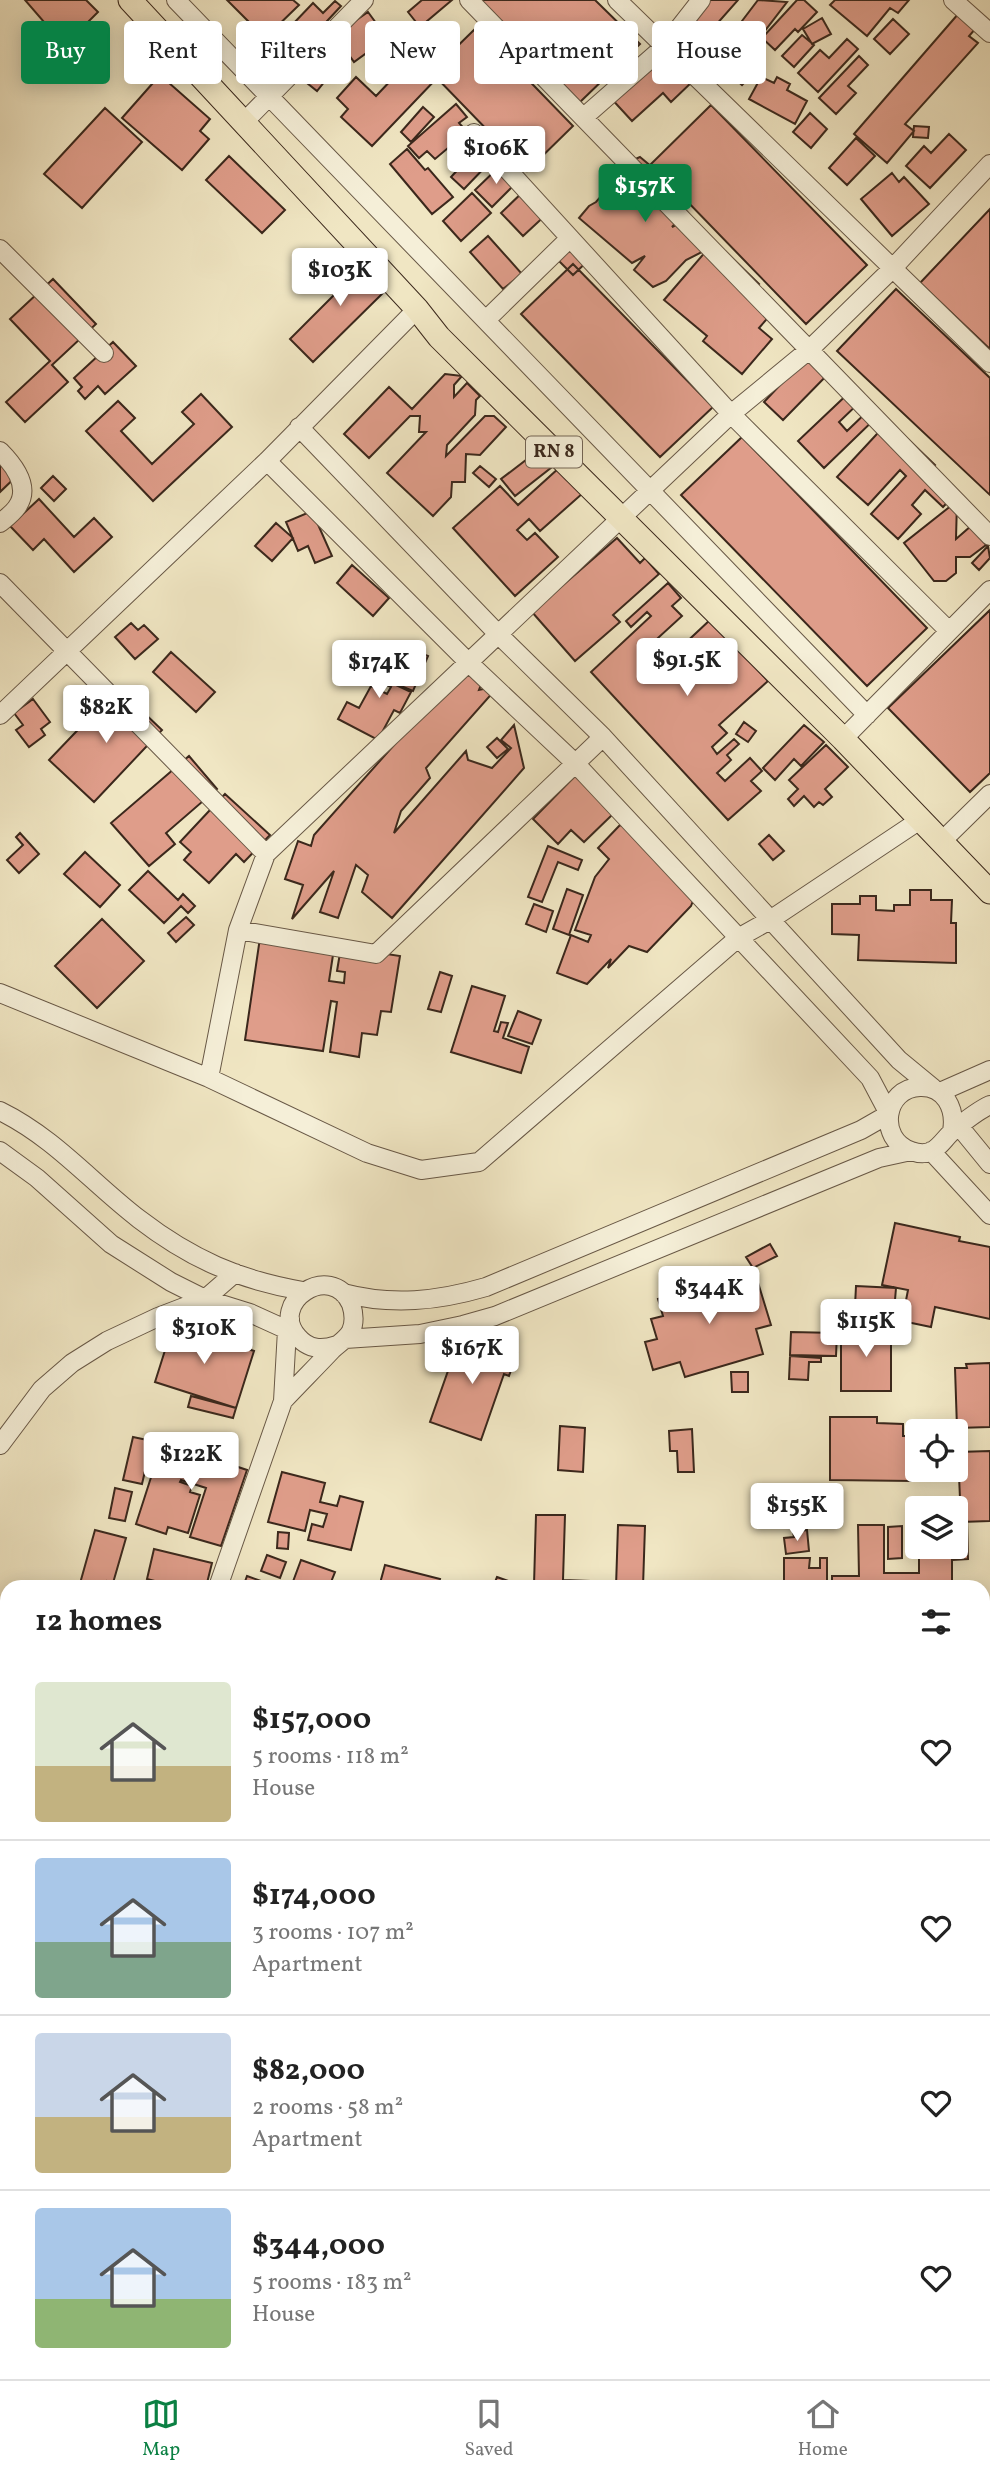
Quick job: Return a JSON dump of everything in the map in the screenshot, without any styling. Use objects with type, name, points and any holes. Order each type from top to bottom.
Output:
[{"type":"main road","name":"RN 8","points":[[130,0],[417,309],[439,337],[843,739],[990,892]]},
{"type":"street","points":[[176,0],[867,715]]},
{"type":"street","points":[[243,123],[364,0]]},
{"type":"street","points":[[469,0],[990,536]]},
{"type":"street","points":[[617,0],[652,34]]},
{"type":"street","points":[[685,21],[701,0]]},
{"type":"street","points":[[953,0],[990,33]]},
{"type":"street","points":[[584,117],[652,57]]},
{"type":"street","points":[[703,84],[891,270],[990,363]]},
{"type":"street","points":[[474,134],[732,414],[949,631]]},
{"type":"street","points":[[209,1078],[238,930],[266,854],[649,490],[732,414],[810,349],[891,270],[990,164]]},
{"type":"street","points":[[486,320],[569,239]]},
{"type":"street","points":[[0,249],[104,353]]},
{"type":"street","points":[[0,715],[267,461],[417,309]]},
{"type":"street","points":[[299,426],[498,635],[603,737],[899,1060],[936,1090],[953,1110],[955,1126],[990,1164]]},
{"type":"street","points":[[0,451],[19,474],[23,490],[18,507],[0,523]]},
{"type":"street","points":[[267,461],[468,662],[575,763],[870,1078],[888,1114]]},
{"type":"street","points":[[0,583],[266,854]]},
{"type":"street","points":[[843,739],[990,590]]},
{"type":"street","points":[[238,930],[376,954],[603,737]]},
{"type":"street","points":[[941,842],[990,794]]},
{"type":"street","points":[[0,993],[209,1078],[367,1153],[421,1170],[479,1162],[738,938],[770,920],[920,820]]},
{"type":"street","points":[[911,1151],[893,1137],[888,1126],[892,1103],[900,1094],[910,1088],[936,1090],[990,1070]]},
{"type":"street","points":[[0,1151],[37,1178],[111,1244],[171,1282],[205,1299],[290,1327],[309,1346],[318,1349],[341,1342],[420,1334],[495,1315],[879,1158],[911,1151],[931,1151],[940,1147],[955,1126],[990,1105]]},
{"type":"street","points":[[0,1111],[64,1152],[138,1218],[208,1264],[267,1285],[303,1291]]},
{"type":"street","points":[[220,1580],[283,1401],[291,1308],[303,1291],[323,1285],[334,1287],[343,1293],[390,1302],[455,1296],[486,1287],[860,1130],[888,1114]]},
{"type":"street","points":[[931,1151],[990,1215]]},
{"type":"street","points":[[0,1445],[42,1389],[72,1363],[107,1341],[205,1299],[235,1273]]},
{"type":"street","points":[[283,1401],[341,1342],[354,1321],[353,1310],[343,1293]]},
{"type":"building","points":[[25,0],[86,0],[98,12],[89,21],[43,21]]},
{"type":"building","points":[[227,0],[293,0],[299,5],[283,21],[248,21]]},
{"type":"building","points":[[422,0],[452,0],[427,21],[415,21],[408,12]]},
{"type":"building","points":[[479,0],[595,0],[616,21],[499,21]]},
{"type":"building","points":[[697,0],[738,0],[719,21],[678,21]]},
{"type":"building","points":[[758,0],[787,2],[766,29],[766,21],[742,21]]},
{"type":"building","points":[[797,0],[804,0],[817,12],[798,32],[795,29],[775,50],[766,42],[766,34]]},
{"type":"building","points":[[835,0],[909,0],[898,13],[890,8],[867,36],[830,5]]},
{"type":"building","points":[[335,1],[341,6],[327,21],[296,21],[313,3],[323,13]]},
{"type":"building","points":[[368,12],[375,21],[365,21],[365,54],[354,62],[351,58],[351,24]]},
{"type":"building","points":[[959,13],[976,28],[969,36],[978,43],[905,124],[914,131],[887,163],[854,134]]},
{"type":"building","points":[[822,18],[831,34],[812,44],[803,29]]},
{"type":"building","points":[[893,19],[909,34],[890,54],[874,39]]},
{"type":"building","points":[[474,30],[474,84],[532,84],[573,126],[527,171],[443,84],[460,84],[460,44]]},
{"type":"building","points":[[802,35],[814,45],[794,67],[782,56]]},
{"type":"building","points":[[847,39],[858,49],[818,92],[798,73],[820,50],[829,58]]},
{"type":"building","points":[[652,54],[652,84],[690,84],[671,102],[663,93],[632,121],[608,95],[620,84],[638,84],[638,67]]},
{"type":"building","points":[[859,56],[868,65],[848,86],[856,93],[836,114],[819,98]]},
{"type":"building","points":[[356,77],[376,96],[387,84],[431,84],[372,146],[341,117],[348,109],[337,98]]},
{"type":"building","points":[[777,77],[790,84],[787,90],[807,101],[795,124],[749,99],[757,84],[766,84],[766,79],[774,83]]},
{"type":"building","points":[[152,84],[170,84],[210,119],[200,131],[209,139],[182,170],[122,118]]},
{"type":"building","points":[[308,84],[323,84],[317,91]]},
{"type":"building","points":[[561,84],[599,84],[579,103]]},
{"type":"building","points":[[456,104],[467,117],[459,123],[467,132],[435,159],[427,151],[419,158],[408,146]]},
{"type":"building","points":[[711,105],[867,265],[806,324],[651,164]]},
{"type":"building","points":[[423,107],[434,117],[411,142],[401,132]]},
{"type":"building","points":[[105,108],[142,142],[82,208],[44,174]]},
{"type":"building","points":[[810,113],[827,129],[811,148],[793,132]]},
{"type":"building","points":[[914,126],[929,127],[928,138],[913,137]]},
{"type":"building","points":[[949,134],[966,150],[930,188],[906,166],[924,146],[931,153]]},
{"type":"building","points":[[856,138],[875,156],[847,185],[829,168]]},
{"type":"building","points":[[478,148],[491,161],[464,189],[451,177]]},
{"type":"building","points":[[407,149],[453,197],[432,214],[390,164]]},
{"type":"building","points":[[229,156],[285,210],[262,233],[206,180]]},
{"type":"building","points":[[640,157],[659,173],[681,217],[672,227],[690,218],[710,243],[702,252],[686,260],[666,281],[653,287],[634,270],[645,256],[632,263],[579,218],[633,160]]},
{"type":"building","points":[[501,165],[517,182],[492,207],[475,190]]},
{"type":"building","points":[[892,173],[899,182],[904,177],[929,204],[892,236],[861,199]]},
{"type":"building","points":[[528,187],[550,211],[523,236],[501,213]]},
{"type":"building","points":[[472,193],[491,213],[461,241],[443,221]]},
{"type":"building","points":[[990,209],[990,349],[920,283]]},
{"type":"building","points":[[488,236],[522,274],[503,289],[470,252]]},
{"type":"building","points":[[577,237],[594,255],[573,275],[555,257]]},
{"type":"building","points":[[707,250],[725,251],[759,284],[756,287],[778,306],[759,328],[772,339],[742,374],[703,341],[707,336],[664,300]]},
{"type":"building","points":[[351,253],[387,289],[313,362],[290,339],[344,285],[331,272]]},
{"type":"building","points":[[573,264],[713,407],[660,457],[521,314]]},
{"type":"building","points":[[53,279],[96,324],[52,365],[68,382],[25,422],[6,402],[50,361],[10,319]]},
{"type":"building","points":[[896,289],[990,378],[990,495],[837,351]]},
{"type":"building","points":[[113,342],[136,366],[105,394],[98,386],[85,399],[78,391],[82,387],[74,378]]},
{"type":"building","points":[[816,347],[836,366],[783,420],[764,402]]},
{"type":"building","points":[[445,374],[462,376],[454,385],[454,397],[467,383],[480,396],[476,400],[475,415],[447,445],[446,456],[485,416],[494,416],[506,427],[480,455],[466,454],[465,482],[452,482],[451,497],[433,516],[387,473],[426,432],[419,432],[420,416],[410,416],[369,458],[344,434],[389,387],[412,409]]},
{"type":"building","points":[[854,388],[864,398],[839,422],[847,431],[874,405],[881,413],[824,468],[798,441]]},
{"type":"building","points":[[201,394],[232,427],[153,501],[86,431],[118,401],[135,418],[121,431],[152,464],[194,424],[182,412]]},
{"type":"building","points":[[889,421],[935,465],[932,468],[958,491],[943,507],[925,490],[912,505],[921,514],[898,539],[871,514],[906,476],[900,470],[868,505],[837,477]]},
{"type":"building","points":[[742,437],[927,628],[867,686],[681,495]]},
{"type":"building","points":[[0,447],[22,471],[0,492]]},
{"type":"building","points":[[539,450],[552,467],[515,496],[501,479]]},
{"type":"building","points":[[480,466],[496,479],[489,487],[473,473]]},
{"type":"building","points":[[559,468],[583,493],[540,531],[529,519],[517,530],[527,540],[535,533],[558,557],[515,596],[453,528],[500,486],[518,505]]},
{"type":"building","points":[[53,476],[66,489],[54,501],[41,488]]},
{"type":"building","points":[[39,499],[74,537],[94,518],[112,537],[74,572],[44,539],[33,550],[10,526]]},
{"type":"building","points":[[957,501],[956,539],[971,526],[986,545],[970,557],[956,557],[956,573],[946,581],[934,581],[904,543]]},
{"type":"building","points":[[312,511],[332,556],[315,563],[308,546],[298,551],[286,522]]},
{"type":"building","points":[[276,523],[293,538],[272,561],[255,546]]},
{"type":"building","points":[[617,538],[640,563],[645,558],[659,574],[613,615],[620,622],[575,661],[532,612]]},
{"type":"building","points":[[988,546],[990,558],[979,570],[972,563]]},
{"type":"building","points":[[352,565],[389,598],[373,616],[337,583]]},
{"type":"building","points":[[668,583],[681,598],[672,606],[682,616],[647,648],[662,665],[711,619],[768,681],[719,725],[727,733],[712,747],[717,754],[734,739],[739,744],[727,755],[731,760],[717,773],[725,781],[750,758],[762,771],[751,781],[761,791],[728,820],[591,672],[651,616],[647,612],[631,627],[626,621]]},
{"type":"building","points":[[990,610],[990,773],[970,792],[888,708]]},
{"type":"building","points":[[131,623],[138,630],[144,625],[158,639],[135,659],[115,637]]},
{"type":"building","points":[[391,651],[409,660],[396,685],[411,692],[400,713],[394,710],[378,740],[338,719],[347,702],[359,708],[371,686],[387,694],[391,687],[376,680]]},
{"type":"building","points":[[416,651],[428,656],[413,691],[401,686]]},
{"type":"building","points":[[171,652],[215,692],[196,712],[153,672]]},
{"type":"building","points":[[467,663],[484,677],[479,690],[493,687],[496,689],[426,768],[430,778],[401,811],[394,833],[466,751],[468,760],[492,768],[511,748],[501,740],[514,725],[524,768],[392,918],[362,892],[368,875],[356,865],[338,918],[320,912],[334,871],[292,919],[303,885],[285,879],[298,841],[311,846],[314,835]]},
{"type":"building","points":[[118,688],[162,730],[94,802],[49,760]]},
{"type":"building","points":[[33,699],[50,722],[41,729],[45,735],[29,747],[16,730],[23,725],[14,713]]},
{"type":"building","points":[[744,722],[756,731],[748,742],[736,734]]},
{"type":"building","points":[[804,725],[824,742],[801,766],[794,759],[775,780],[763,768]]},
{"type":"building","points":[[497,738],[508,749],[497,758],[487,747]]},
{"type":"building","points":[[826,745],[848,767],[825,789],[832,797],[823,805],[819,802],[814,807],[804,796],[794,806],[788,799],[798,789],[789,780]]},
{"type":"building","points":[[189,756],[217,789],[166,833],[175,844],[149,866],[111,823]]},
{"type":"building","points":[[575,776],[613,814],[584,842],[571,830],[558,844],[533,819]]},
{"type":"building","points":[[225,794],[270,835],[244,862],[236,854],[209,883],[184,860],[191,852],[180,842]]},
{"type":"building","points":[[620,825],[696,893],[691,906],[647,952],[629,946],[608,968],[611,959],[587,984],[557,973],[571,935],[588,942],[591,935],[575,930],[595,877],[609,859],[598,848]]},
{"type":"building","points":[[20,833],[39,854],[19,873],[7,860],[23,845],[16,837]]},
{"type":"building","points":[[769,835],[784,851],[773,860],[759,844]]},
{"type":"building","points":[[548,846],[582,860],[578,870],[558,862],[542,902],[528,897]]},
{"type":"building","points":[[85,852],[120,885],[100,907],[64,874]]},
{"type":"building","points":[[148,871],[178,900],[183,894],[195,906],[188,913],[181,906],[164,923],[129,890]]},
{"type":"building","points":[[567,889],[583,895],[569,935],[553,929]]},
{"type":"building","points":[[910,890],[931,890],[931,900],[952,900],[951,923],[956,923],[956,963],[858,960],[859,935],[832,934],[832,904],[860,904],[860,896],[876,896],[876,910],[894,911],[894,905],[910,905]]},
{"type":"building","points":[[534,904],[553,911],[546,932],[526,924]]},
{"type":"building","points":[[186,917],[194,925],[176,942],[168,933]]},
{"type":"building","points":[[102,919],[144,961],[97,1008],[55,966]]},
{"type":"building","points":[[261,931],[335,942],[329,981],[344,983],[345,972],[337,971],[341,947],[400,956],[391,1012],[381,1011],[377,1035],[362,1033],[359,1057],[330,1052],[337,1002],[331,1001],[323,1051],[245,1040]]},
{"type":"building","points":[[440,972],[452,976],[441,1012],[428,1009]]},
{"type":"building","points":[[472,986],[505,996],[494,1031],[498,1032],[501,1022],[508,1023],[503,1038],[529,1047],[521,1073],[451,1052]]},
{"type":"building","points":[[518,1011],[541,1020],[532,1044],[508,1036]]},
{"type":"building","points":[[895,1223],[960,1237],[959,1241],[990,1247],[990,1319],[935,1307],[931,1327],[902,1321],[908,1290],[882,1285]]},
{"type":"building","points":[[770,1244],[777,1256],[753,1268],[746,1257]]},
{"type":"building","points":[[736,1276],[737,1282],[756,1276],[771,1325],[756,1329],[763,1354],[685,1377],[680,1362],[653,1370],[645,1342],[657,1339],[651,1319],[663,1316],[658,1299]]},
{"type":"building","points":[[856,1286],[896,1288],[895,1300],[886,1300],[885,1321],[875,1320],[876,1307],[855,1306]]},
{"type":"building","points":[[173,1325],[254,1351],[236,1408],[155,1382]]},
{"type":"building","points":[[841,1327],[891,1327],[891,1391],[841,1391]]},
{"type":"building","points":[[791,1332],[837,1333],[836,1356],[790,1355]]},
{"type":"building","points":[[461,1334],[517,1353],[509,1376],[504,1374],[481,1440],[430,1422]]},
{"type":"building","points":[[790,1356],[821,1358],[821,1362],[809,1362],[808,1380],[789,1379]]},
{"type":"building","points":[[990,1363],[990,1427],[968,1428],[968,1419],[957,1419],[955,1368],[967,1368],[966,1364]]},
{"type":"building","points":[[731,1372],[748,1372],[748,1392],[732,1392]]},
{"type":"building","points":[[191,1396],[236,1408],[233,1418],[188,1407]]},
{"type":"building","points":[[830,1417],[877,1417],[877,1423],[903,1424],[905,1481],[830,1480]]},
{"type":"building","points":[[560,1426],[585,1428],[583,1472],[558,1470]]},
{"type":"building","points":[[692,1429],[694,1472],[678,1472],[677,1451],[670,1451],[669,1431]]},
{"type":"building","points":[[133,1437],[152,1441],[142,1484],[123,1480]]},
{"type":"building","points":[[164,1437],[219,1454],[217,1460],[247,1470],[221,1546],[190,1537],[206,1488],[181,1480],[180,1482],[192,1486],[190,1492],[200,1495],[188,1533],[168,1527],[166,1534],[136,1524]]},
{"type":"building","points":[[990,1451],[990,1521],[968,1522],[968,1496],[960,1496],[959,1482],[968,1482],[968,1452]]},
{"type":"building","points":[[282,1472],[325,1483],[320,1502],[337,1506],[340,1496],[363,1502],[351,1550],[308,1540],[312,1524],[323,1527],[327,1514],[310,1510],[305,1531],[268,1522]]},
{"type":"building","points":[[115,1488],[132,1492],[125,1521],[109,1518]]},
{"type":"building","points":[[536,1515],[565,1515],[563,1580],[534,1580]]},
{"type":"building","points":[[618,1525],[645,1526],[643,1580],[616,1580]]},
{"type":"building","points":[[858,1525],[884,1525],[884,1573],[919,1573],[919,1559],[968,1559],[952,1560],[952,1580],[832,1580],[832,1576],[859,1576]]},
{"type":"building","points":[[902,1526],[902,1558],[888,1559],[888,1527]]},
{"type":"building","points":[[95,1530],[126,1538],[114,1580],[81,1580]]},
{"type":"building","points":[[807,1530],[809,1551],[786,1554],[784,1538],[794,1537],[793,1532]]},
{"type":"building","points":[[278,1532],[289,1533],[288,1549],[277,1548]]},
{"type":"building","points":[[154,1549],[212,1563],[208,1580],[147,1579]]},
{"type":"building","points":[[267,1555],[286,1562],[280,1578],[261,1571]]},
{"type":"building","points":[[784,1558],[810,1558],[809,1568],[820,1568],[820,1558],[827,1558],[827,1580],[784,1580]]},
{"type":"building","points":[[301,1560],[335,1572],[332,1580],[294,1580]]},
{"type":"building","points":[[385,1565],[440,1579],[440,1580],[381,1580]]}]
